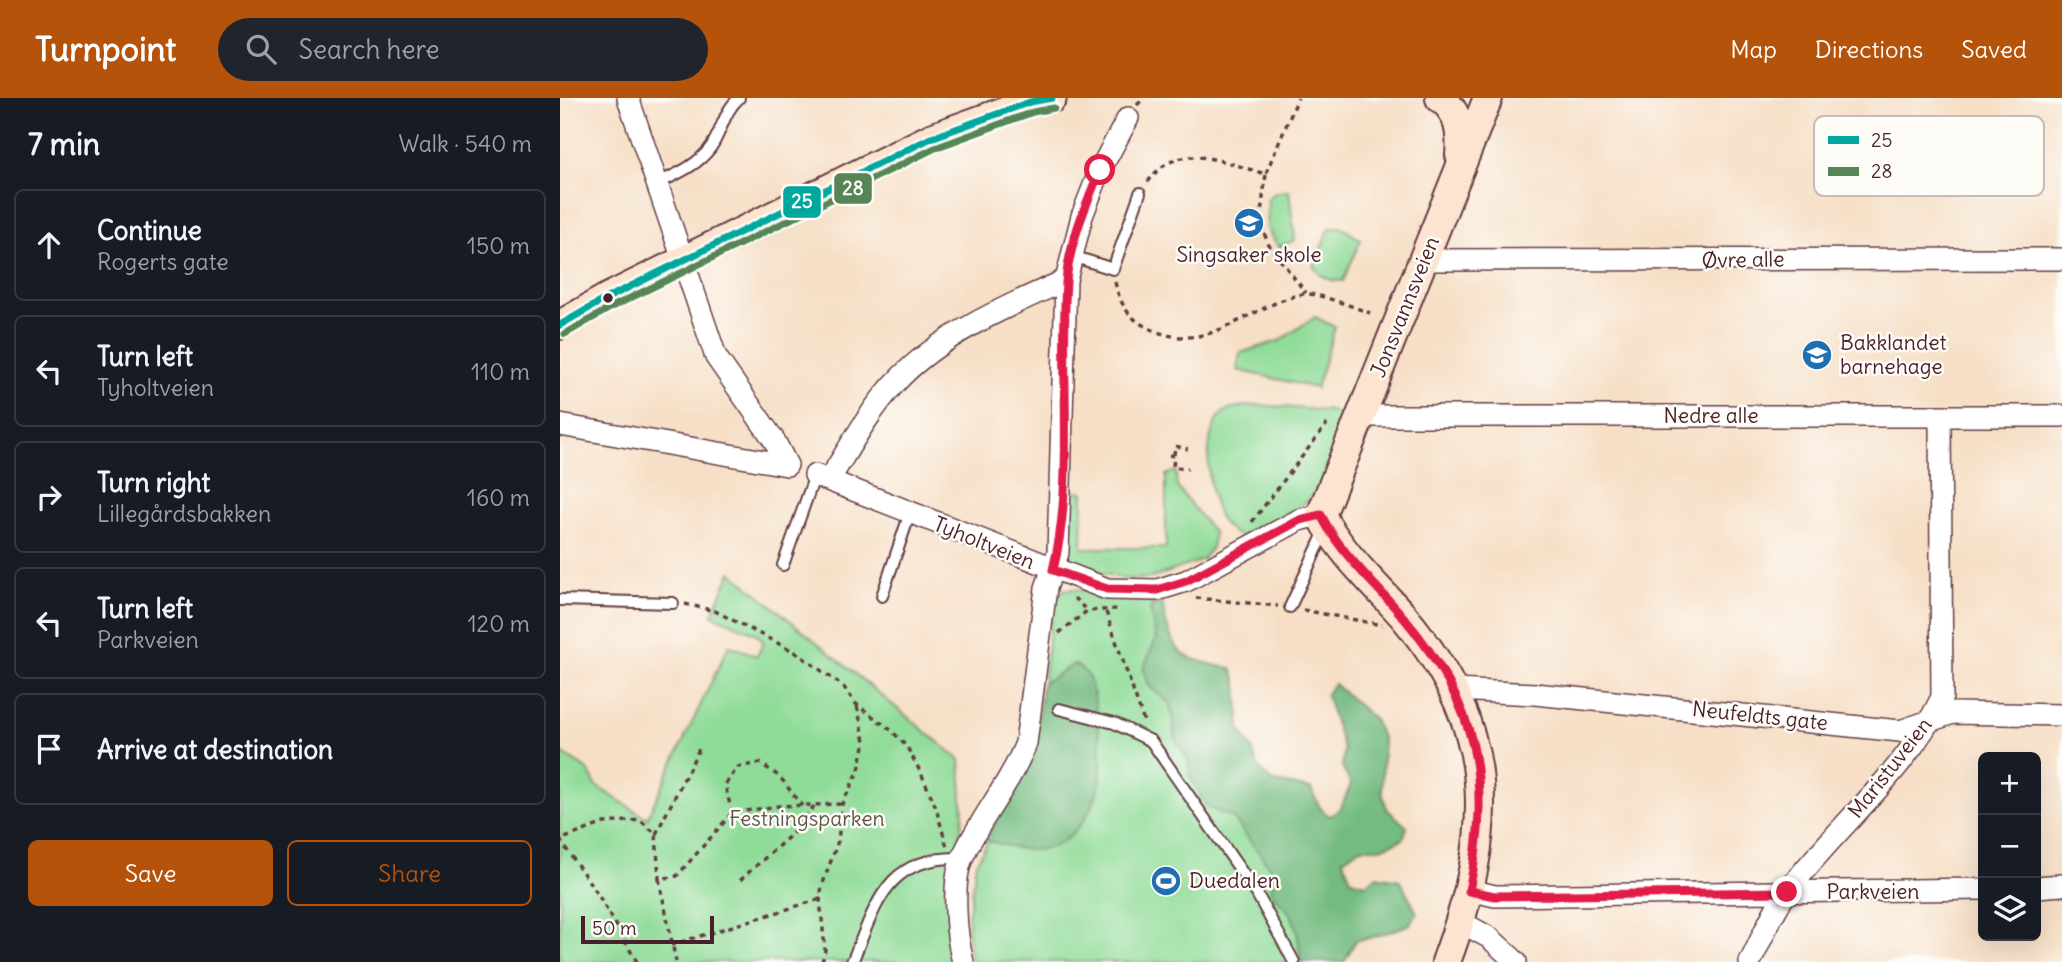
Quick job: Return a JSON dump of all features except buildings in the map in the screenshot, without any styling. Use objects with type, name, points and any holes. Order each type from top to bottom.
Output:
[{"type":"street","points":[[560,425],[787,465],[774,440],[716,357],[628,98]]},
{"type":"street","points":[[560,325],[605,299],[930,138],[1030,102],[1052,98]]},
{"type":"street","points":[[1440,98],[1451,108],[1457,121],[1461,138],[1459,166]]},
{"type":"street","name":"Jonsvannsveien","points":[[1324,521],[1360,416],[1488,98]]},
{"type":"street","points":[[963,962],[957,929],[954,852],[1017,767],[1026,744],[1046,588],[1058,553],[1066,280],[1082,216],[1100,170],[1128,118]]},
{"type":"street","name":"Øvre alle","points":[[1424,260],[2062,259]]},
{"type":"street","points":[[822,477],[897,381],[944,343],[990,313],[1066,280]]},
{"type":"street","name":"Nedre alle","points":[[1360,416],[2062,416]]},
{"type":"street","name":"Maristuveien","points":[[1750,962],[1787,892],[1929,723],[1942,697],[1940,418]]},
{"type":"street","name":"Tyholtveien","points":[[822,477],[1107,589],[1157,590],[1186,581],[1300,520],[1324,521]]},
{"type":"street","points":[[1324,521],[1362,572],[1404,618],[1455,690],[1468,724],[1479,769],[1481,813],[1469,891],[1446,962]]},
{"type":"street","name":"Neufeldts gate","points":[[1455,690],[1575,698],[1900,731],[1952,713],[2062,715]]},
{"type":"street","points":[[2041,887],[2062,886]]},
{"type":"street","name":"Parkveien","points":[[1469,891],[1495,896],[1978,889]]},
{"type":"street","points":[[1461,922],[1490,938],[1516,962]]},
{"type":"lane","points":[[656,184],[695,164],[712,145],[727,111],[739,98]]},
{"type":"lane","points":[[1072,256],[1113,269],[1140,193]]},
{"type":"lane","points":[[783,565],[822,477]]},
{"type":"lane","points":[[882,596],[910,513]]},
{"type":"lane","points":[[1290,607],[1324,521]]},
{"type":"lane","points":[[560,600],[673,603]]},
{"type":"lane","points":[[1059,709],[1114,723],[1151,741],[1257,894],[1294,962]]},
{"type":"lane","points":[[852,962],[889,884],[925,860],[954,852]]},
{"type":"path","points":[[1298,98],[1266,174],[1260,221],[1268,244],[1306,293],[1370,313]]},
{"type":"path","points":[[1140,193],[1158,167],[1176,158],[1195,155],[1266,174]]},
{"type":"path","points":[[1113,269],[1118,295],[1131,318],[1158,334],[1191,340],[1306,293]]},
{"type":"path","points":[[1246,528],[1327,424]]},
{"type":"path","points":[[1188,449],[1175,446],[1171,456],[1173,467],[1188,469]]},
{"type":"path","points":[[1191,597],[1290,607],[1394,627]]},
{"type":"path","points":[[673,603],[715,611],[795,652],[843,686],[856,704],[891,730],[907,747],[954,852]]},
{"type":"path","points":[[1037,648],[1087,611],[1107,612],[1120,608]]},
{"type":"path","points":[[1107,612],[1151,741]]},
{"type":"path","points":[[822,962],[825,950],[820,899],[838,841],[842,804],[859,770],[865,741],[856,704]]},
{"type":"path","points":[[676,962],[659,879],[656,834],[700,747]]},
{"type":"path","points":[[732,813],[725,785],[737,767],[760,763],[780,777],[802,806]]},
{"type":"path","points":[[659,879],[677,876],[732,813],[842,804]]},
{"type":"path","points":[[740,880],[792,834],[814,806]]},
{"type":"path","points":[[637,962],[597,893],[560,840],[604,823],[640,820],[656,834]]},
{"type":"path","points":[[671,945],[820,899]]},
{"type":"green space","points":[[1289,191],[1295,240],[1279,247],[1267,229],[1268,198],[1277,192]]},
{"type":"green space","points":[[1341,227],[1361,240],[1343,281],[1326,278],[1313,266],[1330,228]]},
{"type":"green space","points":[[1315,317],[1335,327],[1316,388],[1237,370],[1240,353],[1279,341]]},
{"type":"green space","points":[[1260,405],[1330,411],[1349,417],[1324,478],[1308,499],[1285,515],[1240,537],[1223,523],[1213,500],[1209,467],[1211,435],[1223,413]]},
{"type":"green space","points":[[1176,471],[1177,487],[1214,533],[1212,547],[1202,560],[1152,578],[1126,579],[1066,565],[1072,491],[1083,492],[1082,548],[1166,548],[1166,475]]},
{"type":"green space","name":"Festningsparken","points":[[731,572],[960,760],[963,816],[956,858],[958,962],[560,962],[560,752],[588,770],[596,786],[647,818],[729,645],[757,656],[764,642],[755,633],[712,615]]},
{"type":"green space","name":"Duedalen","points":[[1063,590],[1148,598],[1327,962],[971,962],[967,927],[976,863],[1026,772],[1037,732],[1053,602]]},
{"type":"green space","points":[[1155,602],[1163,605],[1169,631],[1182,653],[1205,663],[1231,668],[1237,681],[1240,730],[1252,749],[1258,767],[1271,781],[1311,789],[1320,808],[1330,817],[1341,808],[1351,784],[1342,767],[1344,750],[1326,694],[1334,684],[1374,719],[1383,740],[1382,792],[1387,809],[1407,827],[1403,839],[1381,848],[1360,848],[1343,859],[1351,880],[1366,884],[1376,876],[1400,880],[1417,913],[1410,924],[1356,940],[1344,962],[1301,962],[1298,936],[1292,917],[1272,893],[1274,873],[1233,818],[1207,807],[1190,777],[1189,762],[1176,740],[1170,704],[1149,686],[1143,669],[1156,639],[1150,610]]},
{"type":"green space","points":[[1074,664],[1087,674],[1098,727],[1101,773],[1089,812],[1068,838],[1049,848],[1025,849],[985,840],[1026,772],[1037,732],[1042,684]]},
{"type":"transit line","name":"25","points":[[560,325],[605,299],[931,138],[1030,102],[1052,98]]},
{"type":"transit line","name":"28","points":[[565,334],[610,308],[935,148],[1033,112],[1054,108]]},
{"type":"place","name":"Singsaker skole","points":[[1249,223]]},
{"type":"place","name":"Bakklandet barnehage","points":[[1817,355]]},
{"type":"place","name":"Duedalen","points":[[1166,881]]},
{"type":"route","points":[[1100,170],[1082,216],[1066,280],[1062,484],[1058,553],[1053,570],[1107,589],[1157,590],[1186,581],[1300,520],[1321,515],[1362,572],[1432,654],[1455,690],[1468,724],[1479,769],[1481,813],[1469,891],[1495,896],[1787,892]]}]
